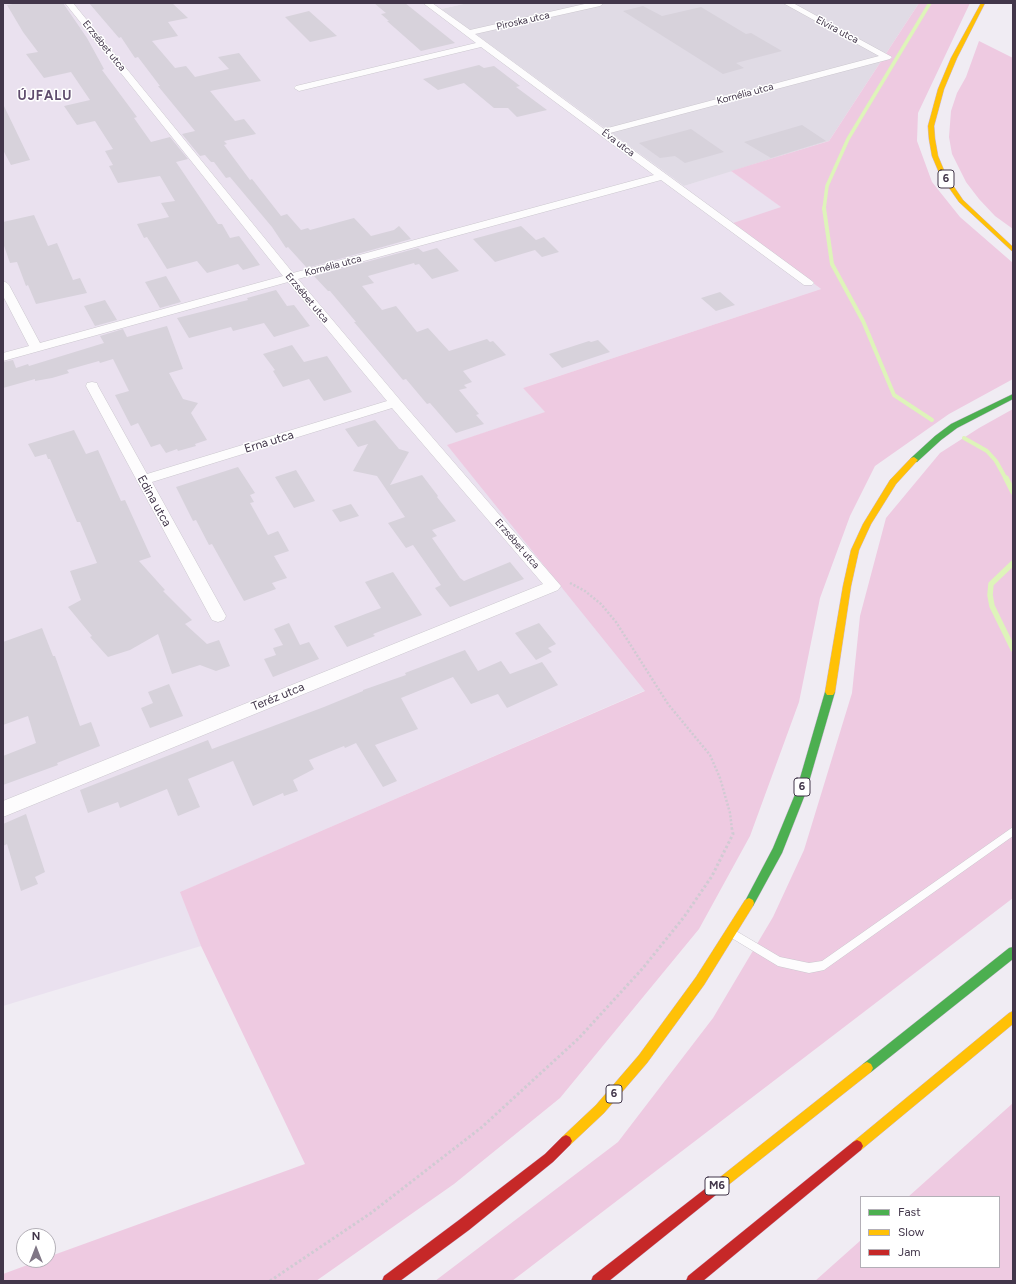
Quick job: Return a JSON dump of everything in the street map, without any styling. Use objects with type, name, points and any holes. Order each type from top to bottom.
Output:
[{"type":"main road","name":"6","points":[[984,3],[954,58],[941,89],[932,121],[932,140],[935,156],[943,175],[961,201],[988,228],[1012,248]]},
{"type":"main road","name":"6","points":[[389,1281],[464,1225],[549,1158],[600,1109],[643,1059],[675,1017],[731,932],[778,850],[801,792],[830,690],[846,586],[855,550],[867,524],[893,482],[938,438],[954,426],[1013,396]]},
{"type":"main road","name":"M6","points":[[598,1281],[1013,952]]},
{"type":"main road","points":[[692,1281],[1013,1017]]},
{"type":"street","name":"Erzsébet utca","points":[[69,3],[290,277],[395,403],[553,586]]},
{"type":"street","name":"Éva utca","points":[[427,3],[808,283]]},
{"type":"street","name":"Piroska utca","points":[[469,33],[600,3]]},
{"type":"street","name":"Elvira utca","points":[[787,3],[887,57]]},
{"type":"street","points":[[299,88],[482,44]]},
{"type":"street","name":"Kornélia utca","points":[[603,132],[887,57]]},
{"type":"street","name":"Kornélia utca","points":[[3,357],[578,198],[663,176]]},
{"type":"street","points":[[3,285],[36,348]]},
{"type":"street","name":"Edina utca","points":[[92,386],[218,616]]},
{"type":"street","name":"Erna utca","points":[[143,480],[395,403]]},
{"type":"street","name":"Teréz utca","points":[[3,809],[553,586]]},
{"type":"lane","points":[[731,932],[778,961],[808,968],[824,965],[1013,831]]},
{"type":"path","points":[[270,1281],[371,1213],[482,1127],[579,1038],[643,968],[684,916],[712,876],[733,834],[730,813],[720,778],[710,755],[668,704],[616,622],[600,604],[585,591],[566,582],[553,586]]},
{"type":"shaded area","points":[[3,3],[468,3],[441,9],[684,186],[731,171],[782,207],[734,223],[821,289],[523,388],[546,412],[448,445],[646,690],[181,892],[201,946],[3,1006]]},
{"type":"shaded area","points":[[468,3],[919,3],[829,141],[684,186],[441,9]]},
{"type":"shaded area","points":[[919,3],[970,3],[918,113],[917,141],[932,182],[960,217],[1013,263],[1013,379],[949,414],[875,466],[850,516],[820,598],[799,702],[750,836],[699,929],[560,1098],[454,1184],[316,1281],[3,1281],[3,1274],[19,1268],[56,1268],[56,1254],[305,1164],[201,946],[180,892],[645,691],[447,445],[545,412],[523,388],[821,289],[733,223],[781,207],[731,171],[829,141]]},
{"type":"shaded area","points":[[979,41],[1013,58],[1013,229],[995,216],[979,199],[966,182],[952,154],[949,137],[951,111],[957,93],[966,77]]},
{"type":"shaded area","points":[[1013,409],[1013,898],[512,1281],[435,1281],[618,1142],[713,1018],[773,917],[804,850],[852,693],[860,616],[886,518],[940,453],[979,428]]},
{"type":"shaded area","points":[[1013,1103],[1013,1281],[815,1281],[860,1241],[860,1268],[1000,1268],[1000,1196],[909,1196]]},
{"type":"building","points":[[18,3],[63,3],[87,38],[104,69],[102,70],[137,117],[134,118],[151,142],[170,137],[188,159],[176,162],[218,224],[222,224],[230,238],[239,236],[260,265],[243,270],[238,264],[207,273],[197,261],[167,269],[147,237],[144,238],[137,224],[169,217],[161,203],[175,201],[160,176],[118,183],[109,166],[113,165],[105,151],[113,149],[95,121],[77,125],[64,106],[90,100],[71,72],[44,78],[26,54],[38,52],[23,32],[7,5]]},
{"type":"building","points":[[89,3],[172,3],[188,18],[168,22],[178,36],[152,41],[175,68],[186,66],[195,77],[229,69],[218,57],[239,53],[261,81],[210,91],[235,121],[244,119],[256,134],[224,141],[227,144],[224,145],[250,180],[252,179],[281,216],[287,214],[301,230],[308,228],[310,230],[354,218],[371,236],[394,230],[399,226],[411,239],[307,268],[288,247],[286,248],[272,227],[230,177],[226,178],[214,162],[211,162],[205,155],[200,156],[182,134],[195,131],[158,86],[160,86],[138,57],[135,58],[121,37],[119,38]]},
{"type":"building","points":[[374,3],[405,3],[455,43],[421,51],[387,21],[389,21],[381,14],[386,13]]},
{"type":"building","points":[[643,6],[662,16],[701,7],[746,34],[751,33],[782,51],[736,63],[744,68],[723,74],[623,11]]},
{"type":"building","points":[[309,11],[337,36],[310,42],[285,17]]},
{"type":"building","points":[[479,65],[484,68],[494,66],[520,86],[516,87],[547,110],[517,117],[508,108],[494,108],[464,83],[438,90],[423,79]]},
{"type":"building","points":[[3,104],[30,160],[11,165],[3,150]]},
{"type":"building","points":[[802,125],[826,141],[771,158],[744,142]]},
{"type":"building","points":[[691,129],[724,152],[685,163],[675,156],[660,158],[639,143]]},
{"type":"building","points":[[34,215],[48,246],[57,243],[73,280],[80,278],[87,293],[36,304],[28,285],[26,286],[17,262],[10,263],[3,243],[3,222]]},
{"type":"building","points":[[521,226],[536,240],[544,237],[559,252],[542,257],[535,250],[495,262],[473,239]]},
{"type":"building","points":[[418,248],[423,252],[437,248],[459,271],[432,279],[419,264],[415,265],[414,263],[368,276],[374,283],[362,286],[382,310],[396,306],[417,332],[428,328],[449,351],[487,339],[490,342],[493,341],[506,355],[463,371],[472,382],[464,385],[467,388],[459,390],[479,414],[476,415],[484,424],[456,433],[430,403],[427,404],[406,379],[403,380],[330,291],[328,291],[314,276]]},
{"type":"building","points":[[166,276],[181,302],[160,308],[145,282]]},
{"type":"building","points":[[276,290],[287,306],[294,305],[310,326],[274,337],[264,323],[233,331],[231,327],[189,338],[177,318],[248,300],[247,298]]},
{"type":"building","points":[[720,292],[735,305],[716,311],[701,298]]},
{"type":"building","points":[[105,300],[117,320],[95,326],[84,306]]},
{"type":"building","points":[[167,326],[183,369],[169,373],[183,399],[198,403],[191,413],[207,440],[195,444],[196,446],[178,451],[177,449],[166,453],[160,444],[151,447],[138,423],[131,426],[115,395],[129,391],[113,359],[100,363],[99,361],[67,370],[69,373],[52,378],[35,381],[35,379],[3,388],[3,362],[13,360],[16,368],[28,364],[29,366],[104,343],[100,336],[123,329],[127,337]]},
{"type":"building","points":[[598,340],[610,352],[562,368],[549,354],[589,341],[591,342]]},
{"type":"building","points":[[292,345],[304,362],[327,356],[352,392],[324,401],[309,379],[283,387],[273,371],[275,370],[263,354]]},
{"type":"building","points":[[375,420],[399,449],[409,452],[390,485],[422,475],[456,521],[432,530],[437,536],[432,538],[460,578],[464,581],[510,562],[524,579],[450,607],[435,588],[441,585],[413,545],[406,548],[388,523],[405,517],[377,476],[353,471],[368,444],[358,447],[345,429]]},
{"type":"building","points":[[74,430],[86,454],[98,450],[121,501],[125,500],[151,557],[139,561],[165,590],[163,591],[192,620],[185,624],[207,644],[219,640],[230,666],[216,671],[200,665],[172,674],[158,634],[130,650],[108,657],[90,637],[92,636],[68,607],[81,600],[70,571],[97,563],[80,522],[77,522],[50,459],[48,459],[46,454],[35,457],[28,444]]},
{"type":"building","points":[[238,467],[255,493],[250,495],[254,502],[250,503],[268,535],[278,531],[289,551],[274,556],[287,578],[272,583],[276,589],[244,601],[212,544],[209,545],[196,520],[193,521],[176,487]]},
{"type":"building","points":[[296,470],[315,501],[294,508],[275,477]]},
{"type":"building","points":[[351,504],[359,516],[340,522],[332,510]]},
{"type":"building","points":[[393,572],[422,615],[373,634],[375,636],[347,647],[334,626],[381,608],[365,582]]},
{"type":"building","points":[[289,623],[300,645],[309,642],[319,659],[273,677],[264,659],[276,655],[273,648],[283,645],[274,629]]},
{"type":"building","points":[[539,623],[556,644],[548,648],[552,652],[536,660],[515,633]]},
{"type":"building","points":[[42,628],[53,656],[55,656],[80,726],[91,722],[100,746],[57,763],[58,765],[3,785],[3,756],[36,743],[28,716],[3,725],[3,642]]},
{"type":"building","points":[[465,650],[478,671],[501,661],[510,674],[542,662],[558,685],[507,708],[498,694],[471,704],[453,677],[401,698],[418,729],[375,745],[397,781],[383,787],[356,743],[345,748],[344,746],[309,760],[314,769],[293,780],[298,791],[284,796],[283,793],[253,806],[233,761],[188,779],[200,807],[178,816],[167,789],[120,808],[118,802],[88,813],[80,790],[208,740],[212,749],[324,707],[363,690],[406,675],[405,673]]},
{"type":"building","points":[[169,684],[183,716],[150,728],[141,708],[153,703],[148,692]]},
{"type":"building","points":[[26,814],[45,872],[35,877],[38,884],[21,891],[7,844],[3,846],[3,824]]},
{"type":"waterway","points":[[824,208],[827,186],[848,139],[930,3]]},
{"type":"waterway","points":[[824,208],[832,264],[863,321],[894,395],[932,420]]},
{"type":"waterway","points":[[964,438],[987,451],[996,461],[1006,479]]},
{"type":"waterway","points":[[1006,478],[1013,492]]},
{"type":"waterway","points":[[1013,563],[991,584],[990,595],[992,606],[1013,649]]},
{"type":"traffic: fast","points":[[914,460],[938,438],[954,426],[1013,396]]},
{"type":"traffic: fast","points":[[749,903],[778,850],[801,792],[830,692]]},
{"type":"traffic: fast","points":[[867,1068],[1013,952]]},
{"type":"traffic: slow","points":[[983,3],[954,58],[941,89],[931,126],[932,139],[935,156],[943,175],[961,201],[1013,250]]},
{"type":"traffic: slow","points":[[830,692],[847,586],[855,550],[867,524],[893,482],[914,460]]},
{"type":"traffic: slow","points":[[566,1141],[600,1109],[643,1059],[700,981],[749,903]]},
{"type":"traffic: slow","points":[[857,1146],[1013,1017]]},
{"type":"traffic: slow","points":[[723,1182],[867,1068]]},
{"type":"traffic: jam","points":[[389,1281],[464,1225],[549,1158],[566,1141]]},
{"type":"traffic: jam","points":[[693,1281],[857,1146]]},
{"type":"traffic: jam","points":[[598,1281],[723,1182]]},
{"type":"district","name":"ÚJFALU","points":[[45,96]]}]
